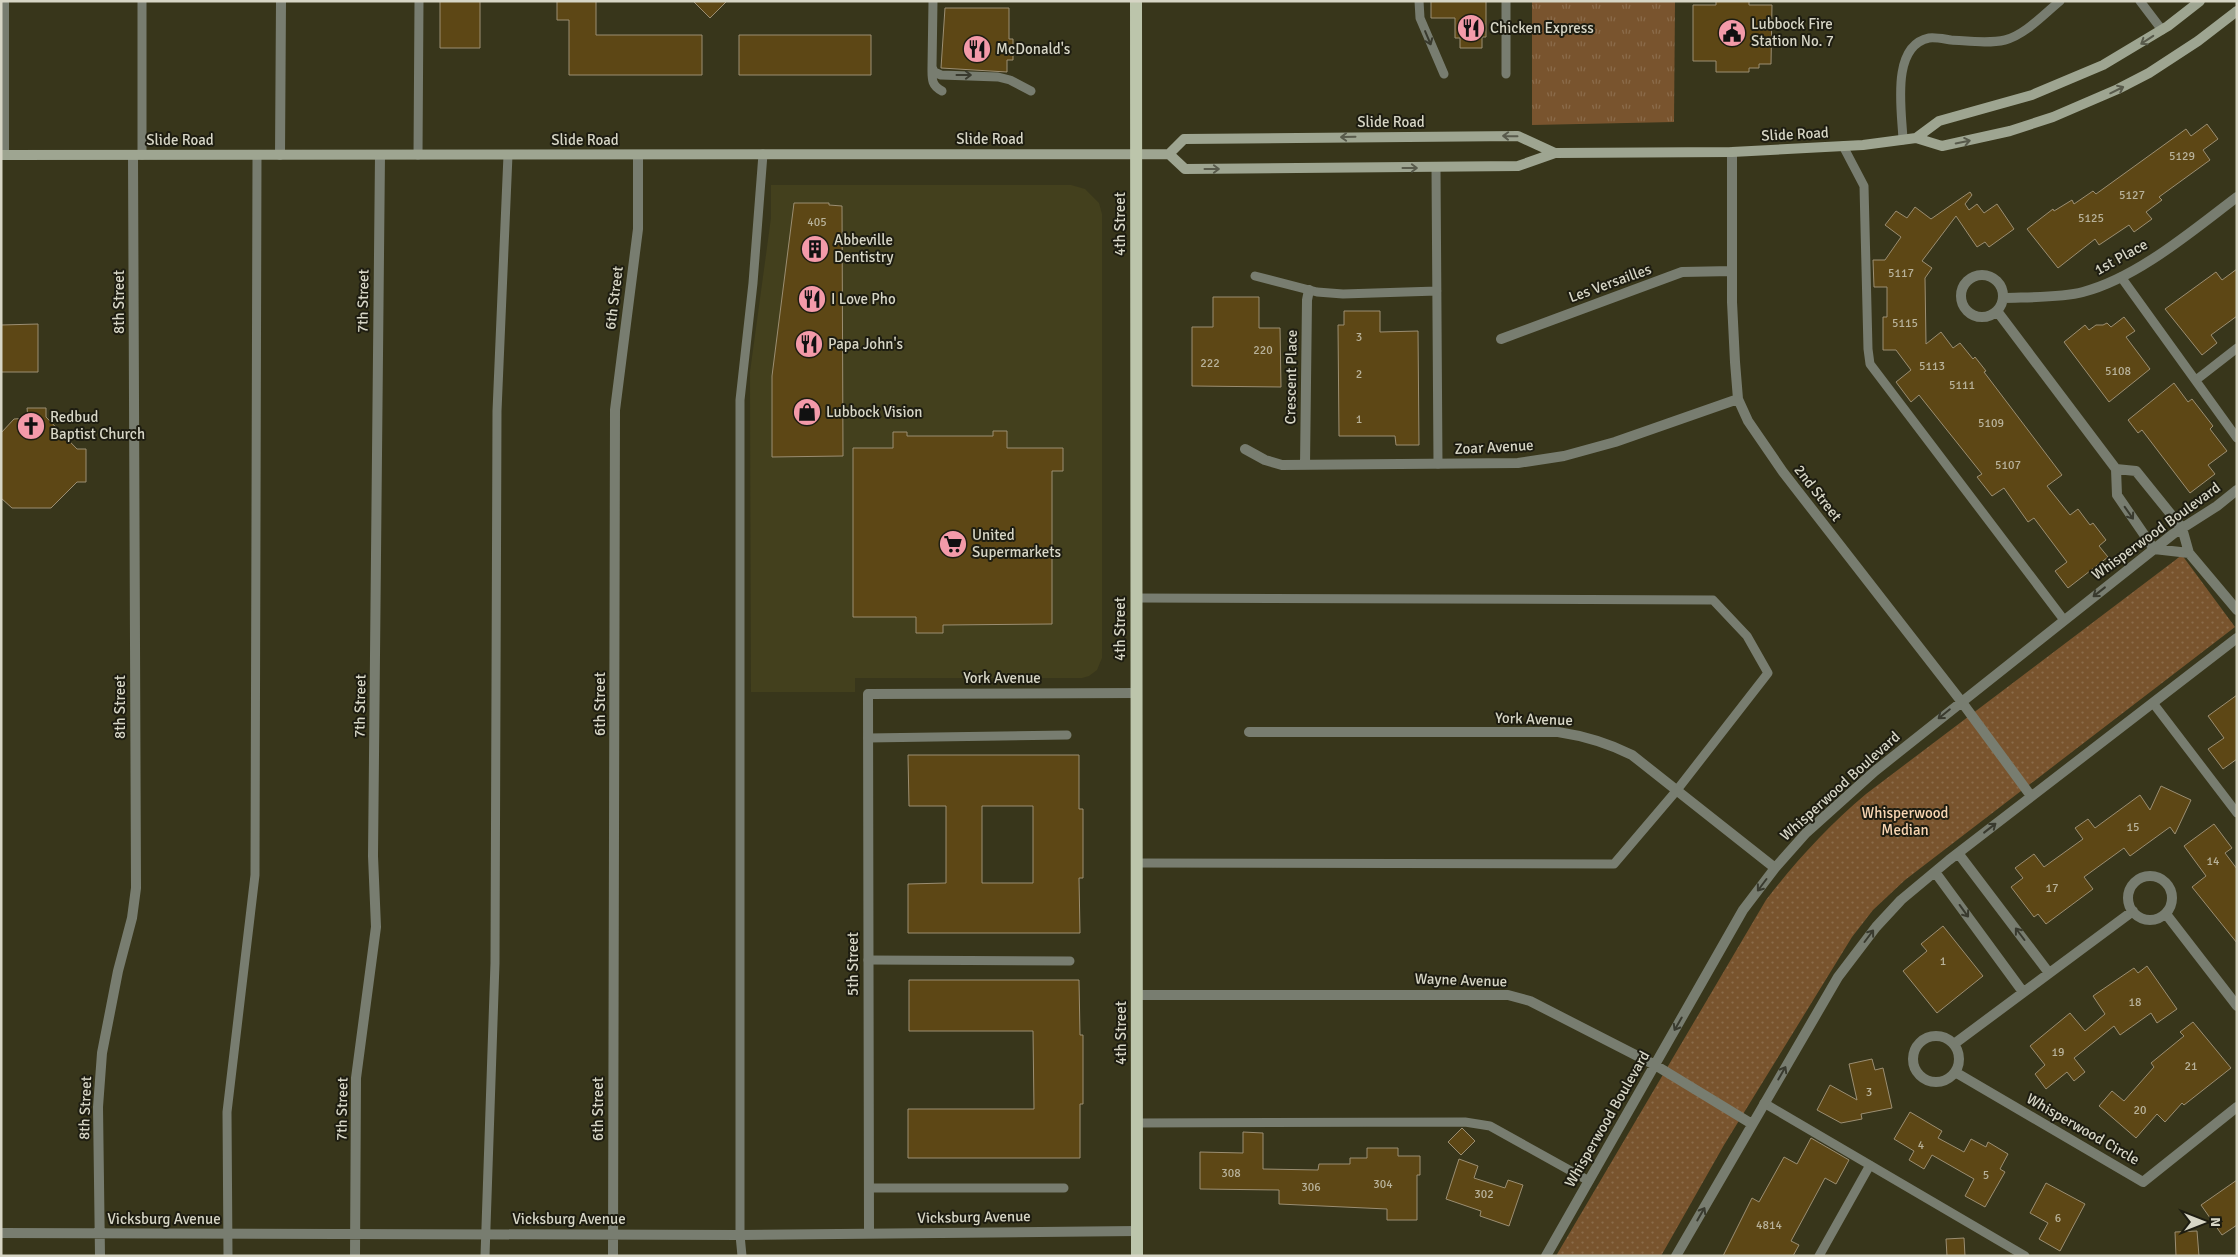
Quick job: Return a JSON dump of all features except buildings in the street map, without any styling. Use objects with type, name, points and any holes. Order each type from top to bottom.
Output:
[{"type":"main road","name":"4th Street","points":[[1136,1],[1137,1256]]},
{"type":"main road","name":"Slide Road","points":[[1916,138],[1940,121],[2032,95],[2103,65],[2162,30],[2200,1]]},
{"type":"main road","name":"Slide Road","points":[[2,155],[1169,154],[1185,169],[1436,168],[1518,166],[1555,153],[1732,152],[1843,146],[1916,138],[1942,146],[2010,132],[2053,117],[2118,89],[2148,73],[2198,41],[2237,11]]},
{"type":"main road","name":"Slide Road","points":[[1169,154],[1184,139],[1518,136],[1555,153]]},
{"type":"street","points":[[2,155],[4,1]]},
{"type":"street","points":[[280,155],[281,1]]},
{"type":"street","name":"2nd Street","points":[[1732,152],[1732,271],[1738,399],[1748,421],[1783,472],[1961,701],[2031,796]]},
{"type":"street","name":"6th Street","points":[[613,1256],[615,410],[638,229],[638,154]]},
{"type":"street","name":"8th Street","points":[[100,1256],[98,1107],[102,1052],[118,971],[132,918],[136,888],[138,155]]},
{"type":"street","name":"7th Street","points":[[355,1256],[356,1078],[376,927],[373,856],[380,155]]},
{"type":"street","name":"1st Place","points":[[2003,298],[2080,293],[2108,285],[2174,244],[2237,196]]},
{"type":"street","name":"Les Versailles","points":[[1501,339],[1682,272],[1732,271]]},
{"type":"street","points":[[1988,276],[1999,284],[2003,298],[1997,311],[1986,317],[1980,317],[1967,311],[1961,299],[1964,286],[1974,277],[1988,276]]},
{"type":"street","name":"Crescent Place","points":[[1305,466],[1307,300],[1309,290]]},
{"type":"street","points":[[1997,311],[2116,469],[2116,495],[2154,548],[2189,554]]},
{"type":"street","name":"Zoar Avenue","points":[[1245,449],[1265,460],[1282,465],[1518,463],[1564,456],[1615,442],[1738,399]]},
{"type":"street","points":[[2116,469],[2136,472],[2182,528],[2189,554],[2237,610]]},
{"type":"street","name":"Whisperwood Boulevard","points":[[1546,1256],[1744,910],[1774,868],[1806,833],[1875,770],[2154,548],[2217,506],[2237,490]]},
{"type":"street","points":[[1676,1256],[1838,978],[1876,927],[1901,900],[1958,853],[2237,638]]},
{"type":"street","name":"York Avenue","points":[[868,694],[1137,693]]},
{"type":"street","name":"5th Street","points":[[868,694],[869,1233]]},
{"type":"street","name":"York Avenue","points":[[1249,732],[1558,732],[1582,735],[1608,743],[1632,755],[1774,868]]},
{"type":"street","points":[[1958,853],[2049,973]]},
{"type":"street","points":[[1935,872],[2023,992]]},
{"type":"street","points":[[2151,876],[2164,881],[2169,886],[2172,901],[2166,914],[2160,918],[2145,920],[2132,911],[2128,899],[2132,886],[2138,880],[2151,876]]},
{"type":"street","points":[[1954,1044],[2132,911]]},
{"type":"street","points":[[2166,914],[2237,1006]]},
{"type":"street","name":"Wayne Avenue","points":[[1137,995],[1508,995],[1530,1001],[1655,1065],[1752,1124]]},
{"type":"street","points":[[1942,1036],[1954,1044],[1959,1058],[1955,1072],[1943,1080],[1928,1080],[1916,1071],[1914,1063],[1916,1048],[1927,1038],[1942,1036]]},
{"type":"street","name":"Whisperwood Circle","points":[[1955,1072],[2144,1182],[2237,1107]]},
{"type":"street","name":"Vicksburg Avenue","points":[[1,1233],[740,1235],[1137,1231]]},
{"type":"lane","points":[[138,155],[142,1]]},
{"type":"lane","points":[[418,154],[419,1]]},
{"type":"lane","points":[[933,1],[932,80],[935,87],[942,91]]},
{"type":"lane","points":[[1419,1],[1420,18],[1444,74]]},
{"type":"lane","points":[[1506,1],[1506,74]]},
{"type":"lane","points":[[1903,140],[1901,77],[1905,58],[1916,44],[1929,38],[1992,42],[2006,40],[2020,33],[2060,1]]},
{"type":"lane","points":[[2140,1],[2162,30]]},
{"type":"lane","points":[[932,67],[934,72],[941,75],[998,77],[1010,80],[1031,91]]},
{"type":"lane","points":[[1843,146],[1864,186],[1870,364],[2064,620]]},
{"type":"lane","points":[[485,1256],[495,963],[497,412],[508,154]]},
{"type":"lane","points":[[742,1256],[740,1235],[740,400],[753,283],[763,154]]},
{"type":"lane","points":[[228,1256],[228,1112],[255,875],[257,155]]},
{"type":"lane","points":[[1436,168],[1438,464]]},
{"type":"lane","points":[[1255,276],[1309,290],[1343,294],[1437,291]]},
{"type":"lane","points":[[2121,277],[2237,438]]},
{"type":"lane","points":[[2196,380],[2237,348]]},
{"type":"lane","points":[[1136,598],[1713,600],[1747,636],[1768,673],[1677,790],[1614,864],[1136,863]]},
{"type":"lane","points":[[2153,703],[2237,813]]},
{"type":"lane","points":[[868,738],[1068,735]]},
{"type":"lane","points":[[868,960],[1070,961]]},
{"type":"lane","points":[[1764,1103],[2025,1256]]},
{"type":"lane","points":[[1137,1123],[1465,1122],[1490,1126],[1589,1181]]},
{"type":"lane","points":[[1819,1256],[1870,1165]]},
{"type":"lane","points":[[869,1188],[1064,1188]]},
{"type":"shaded area","points":[[771,185],[1071,185],[1085,189],[1099,203],[1102,214],[1102,658],[1097,670],[1089,676],[1082,678],[855,678],[855,692],[751,692],[750,372],[771,218]]},
{"type":"green space","points":[[1532,1],[1675,1],[1674,122],[1532,125]]},
{"type":"green space","name":"Whisperwood Median","points":[[2182,555],[2235,627],[1905,880],[1873,910],[1852,937],[1724,1145],[1661,1256],[1556,1256],[1766,900],[1789,871],[1826,831],[1866,794]]},
{"type":"place","name":"Chicken Express","points":[[1471,28]]},
{"type":"place","name":"Lubbock Fire Station No. 7","points":[[1732,33]]},
{"type":"place","name":"McDonald's","points":[[977,49]]},
{"type":"place","name":"Abbeville Dentistry","points":[[815,249]]},
{"type":"place","name":"I Love Pho","points":[[812,299]]},
{"type":"place","name":"Papa John's","points":[[809,344]]},
{"type":"place","name":"Lubbock Vision","points":[[807,412]]},
{"type":"place","name":"Redbud Baptist Church","points":[[31,426]]},
{"type":"place","name":"United Supermarkets","points":[[953,544]]}]
